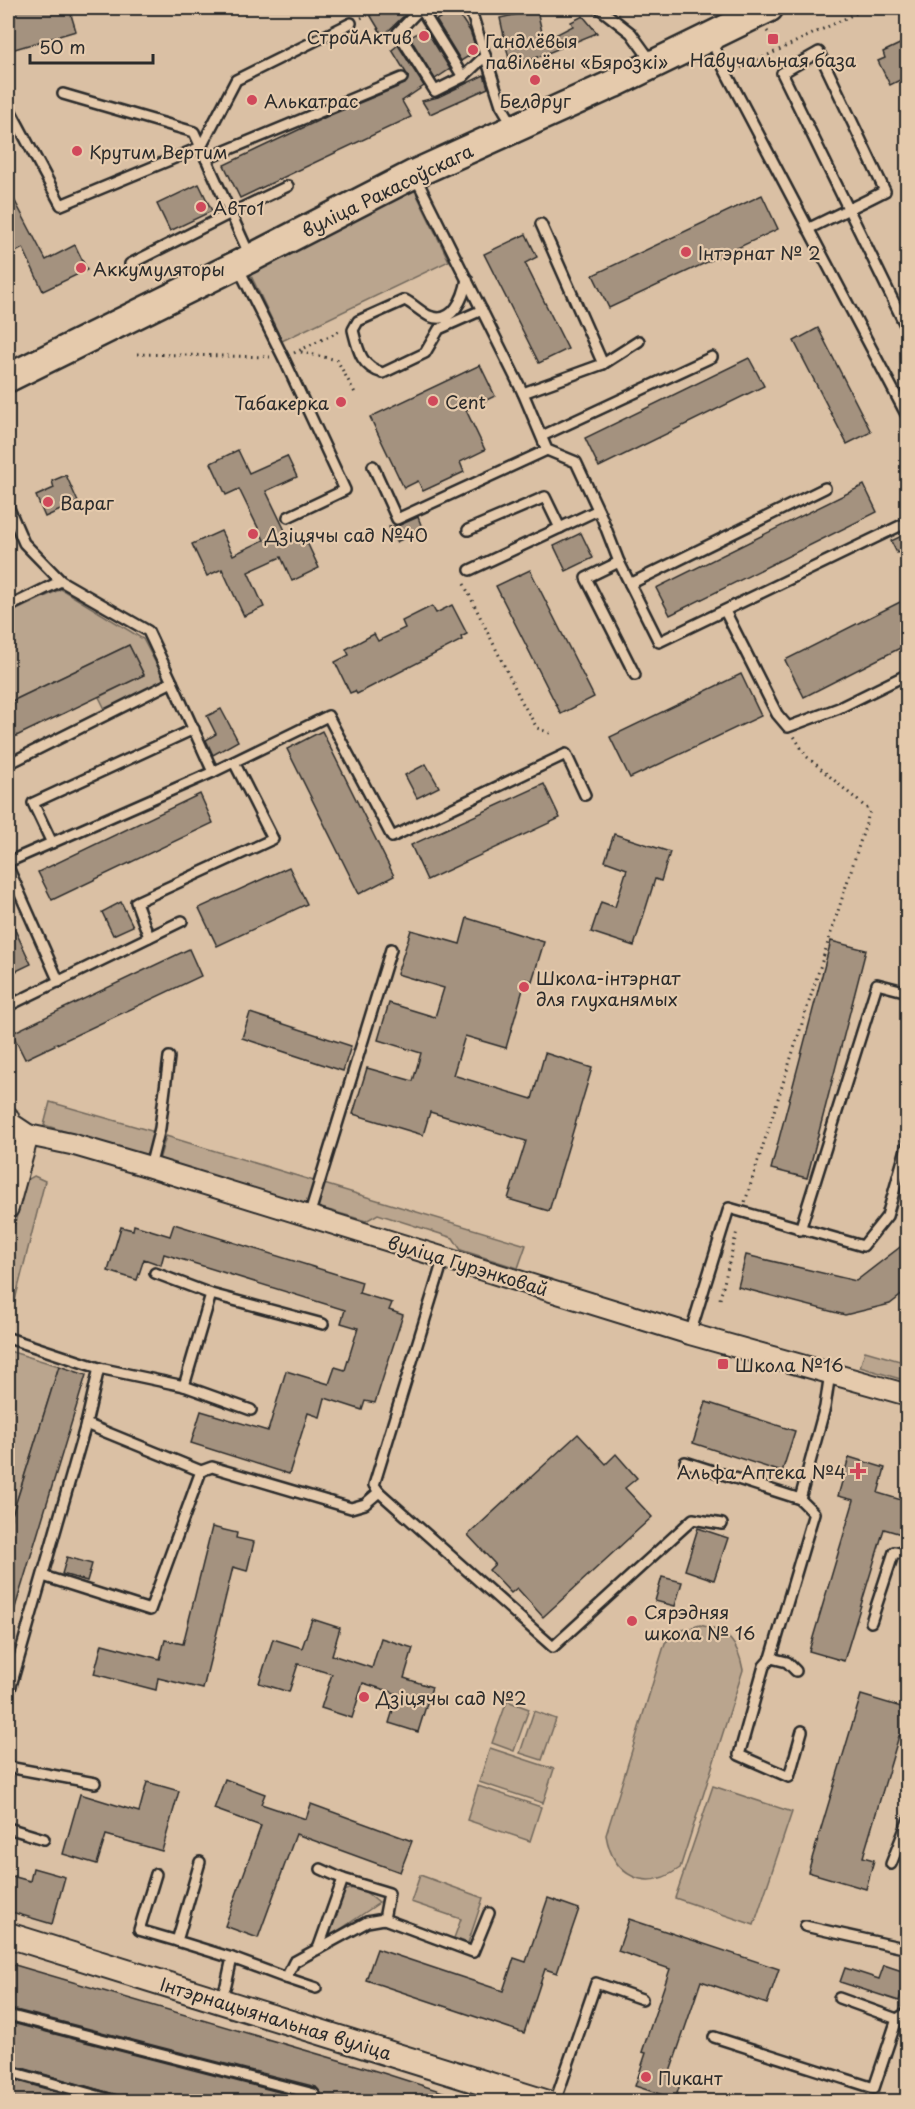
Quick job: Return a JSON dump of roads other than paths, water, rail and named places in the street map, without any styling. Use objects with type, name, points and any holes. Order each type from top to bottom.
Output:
[{"type":"main road","name":"вуліца Ракасоўскага","points":[[8,378],[414,174],[712,37],[769,8]]},
{"type":"street","points":[[8,1117],[10,1123],[28,1135],[8,1208]]},
{"type":"street","name":"вуліца Гурэнковай","points":[[28,1135],[71,1144],[150,1167],[690,1334],[908,1395]]},
{"type":"street","name":"Інтэрнацыянальная вуліца","points":[[8,1935],[544,2102]]},
{"type":"lane","points":[[450,8],[423,12],[420,9],[398,32],[435,92],[463,77],[485,56]]},
{"type":"lane","points":[[470,8],[501,105],[515,129]]},
{"type":"lane","points":[[599,8],[631,33],[654,64]]},
{"type":"lane","points":[[423,12],[463,77]]},
{"type":"lane","points":[[8,106],[61,205],[201,147],[236,80],[351,23]]},
{"type":"lane","points":[[712,37],[719,59],[908,418]]},
{"type":"lane","points":[[808,229],[848,209],[885,191],[819,52],[783,73],[848,209],[908,331]]},
{"type":"lane","points":[[206,159],[402,78]]},
{"type":"lane","points":[[63,94],[194,132],[231,213],[244,261],[282,357],[345,490],[288,517]]},
{"type":"lane","points":[[414,174],[523,393],[548,450],[576,462],[619,562],[659,642],[908,522]]},
{"type":"lane","points":[[130,264],[288,186]]},
{"type":"lane","points":[[541,224],[603,364]]},
{"type":"lane","points":[[467,279],[464,296],[449,314],[437,318],[427,315],[405,300],[358,321],[353,330],[363,359],[371,369],[383,373],[426,353],[439,329],[482,310]]},
{"type":"lane","points":[[523,393],[603,364],[639,341]]},
{"type":"lane","points":[[542,436],[712,357]]},
{"type":"lane","points":[[373,466],[397,519],[548,450]]},
{"type":"lane","points":[[630,584],[825,488]]},
{"type":"lane","points":[[468,530],[545,497],[560,528]]},
{"type":"lane","points":[[8,506],[24,543],[61,581],[148,631],[213,772]]},
{"type":"lane","points":[[471,570],[598,510]]},
{"type":"lane","points":[[619,562],[586,578],[635,675]]},
{"type":"lane","points":[[8,607],[61,581]]},
{"type":"lane","points":[[725,610],[777,714],[788,727],[839,708],[908,674]]},
{"type":"lane","points":[[8,764],[172,682]]},
{"type":"lane","points":[[8,862],[213,772],[328,716],[392,837],[566,754],[585,795]]},
{"type":"lane","points":[[52,843],[33,803],[194,729]]},
{"type":"lane","points":[[149,937],[136,902],[273,839],[234,762]]},
{"type":"lane","points":[[8,867],[59,982]]},
{"type":"lane","points":[[8,1006],[182,921]]},
{"type":"lane","points":[[309,1215],[391,949]]},
{"type":"lane","points":[[800,1230],[877,984],[908,992]]},
{"type":"lane","points":[[150,1167],[160,1128],[169,1057]]},
{"type":"lane","points":[[690,1334],[729,1209],[862,1246],[887,1216],[908,1142]]},
{"type":"lane","points":[[444,1257],[374,1485],[379,1492],[553,1647],[693,1519],[722,1524]]},
{"type":"lane","points":[[155,1273],[211,1294],[323,1324]]},
{"type":"lane","points":[[184,1386],[211,1294]]},
{"type":"lane","points":[[8,1338],[99,1368],[184,1386],[251,1410]]},
{"type":"lane","points":[[8,1696],[44,1576],[99,1368]]},
{"type":"lane","points":[[800,1499],[825,1407],[830,1373]]},
{"type":"lane","points":[[86,1424],[201,1471],[212,1467],[351,1508],[365,1504],[379,1492]]},
{"type":"lane","points":[[685,1462],[800,1499],[814,1514],[771,1658],[764,1666],[739,1755],[789,1777],[802,1731]]},
{"type":"lane","points":[[44,1576],[150,1610],[201,1471]]},
{"type":"lane","points":[[871,1622],[894,1552],[908,1556]]},
{"type":"lane","points":[[771,1658],[787,1662],[796,1671]]},
{"type":"lane","points":[[8,1767],[95,1783]]},
{"type":"lane","points":[[891,1864],[908,1821]]},
{"type":"lane","points":[[8,1828],[44,1839]]},
{"type":"lane","points":[[177,1941],[200,1862]]},
{"type":"lane","points":[[321,1869],[343,1879],[389,1893],[384,1919]]},
{"type":"lane","points":[[156,1875],[139,1930],[232,1958],[316,1988]]},
{"type":"lane","points":[[318,1949],[343,1879]]},
{"type":"lane","points":[[286,1978],[294,1962],[367,1922],[384,1919],[473,1952],[489,1913]]},
{"type":"lane","points":[[805,1926],[908,1949]]},
{"type":"lane","points":[[220,2000],[232,1958]]},
{"type":"lane","points":[[555,2102],[596,1983],[642,1999]]},
{"type":"lane","points":[[839,1998],[897,2019]]},
{"type":"lane","points":[[714,2037],[874,2088],[897,2019],[908,2012]]},
{"type":"lane","points":[[8,2015],[314,2094],[312,2102]]},
{"type":"lane","points":[[8,2071],[119,2102]]},
{"type":"place","name":"СтройАктив","points":[[424,36]]},
{"type":"place","name":"Навучальная база","points":[[773,39]]},
{"type":"place","name":"Гандлёвыя павільёны «Бярозкі»","points":[[473,50]]},
{"type":"place","name":"Белдруг","points":[[535,80]]},
{"type":"place","name":"Алькатрас","points":[[252,100]]},
{"type":"place","name":"Крутим Вертим","points":[[77,151]]},
{"type":"place","name":"Авто1","points":[[201,207]]},
{"type":"place","name":"Інтэрнат № 2","points":[[686,252]]},
{"type":"place","name":"Аккумуляторы","points":[[81,268]]},
{"type":"place","name":"Cent","points":[[433,401]]},
{"type":"place","name":"Табакерка","points":[[341,402]]},
{"type":"place","name":"Вараг","points":[[48,502]]},
{"type":"place","name":"Дзіцячы сад №40","points":[[253,534]]},
{"type":"place","name":"Школа-інтэрнат для глуханямых","points":[[524,987]]},
{"type":"place","name":"Школа №16","points":[[723,1364]]},
{"type":"place","name":"Альфа Аптека №4","points":[[858,1471]]},
{"type":"place","name":"Сярэдняя школа № 16","points":[[632,1621]]},
{"type":"place","name":"Дзіцячы сад №2","points":[[364,1697]]},
{"type":"place","name":"Пикант","points":[[646,2077]]}]
